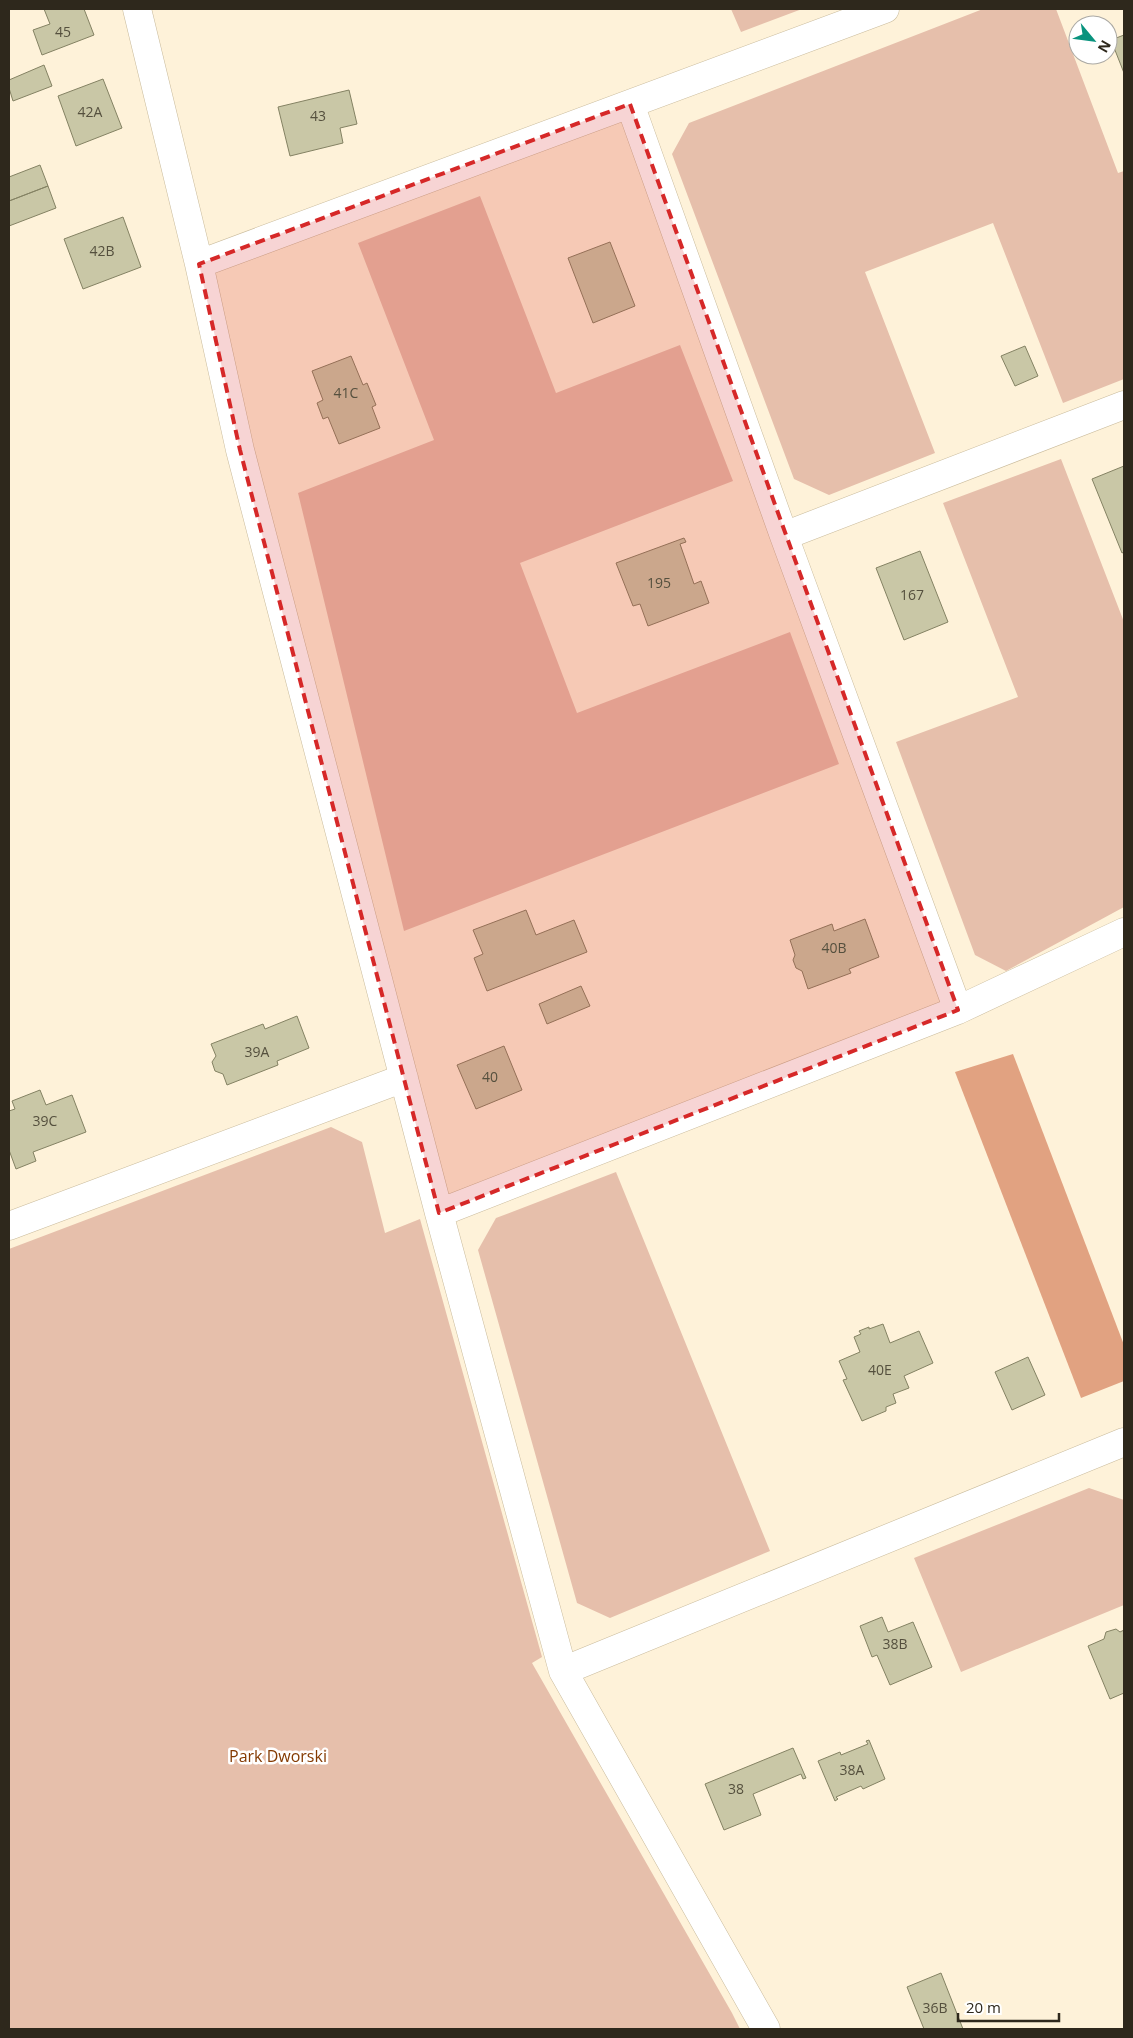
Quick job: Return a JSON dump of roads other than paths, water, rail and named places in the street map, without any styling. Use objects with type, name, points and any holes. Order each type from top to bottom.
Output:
[{"type":"street","points":[[137,9],[199,264],[240,450],[439,1213],[563,1671],[766,2029]]},
{"type":"street","points":[[199,264],[885,9]]},
{"type":"street","points":[[630,104],[784,536],[958,1010]]},
{"type":"street","points":[[784,536],[1124,405]]},
{"type":"street","points":[[439,1213],[958,1010],[1124,932]]},
{"type":"street","points":[[9,1226],[404,1078]]},
{"type":"street","points":[[563,1671],[1124,1442]]},
{"type":"park label","name":"Park Dworski","points":[[278,1756]]}]
